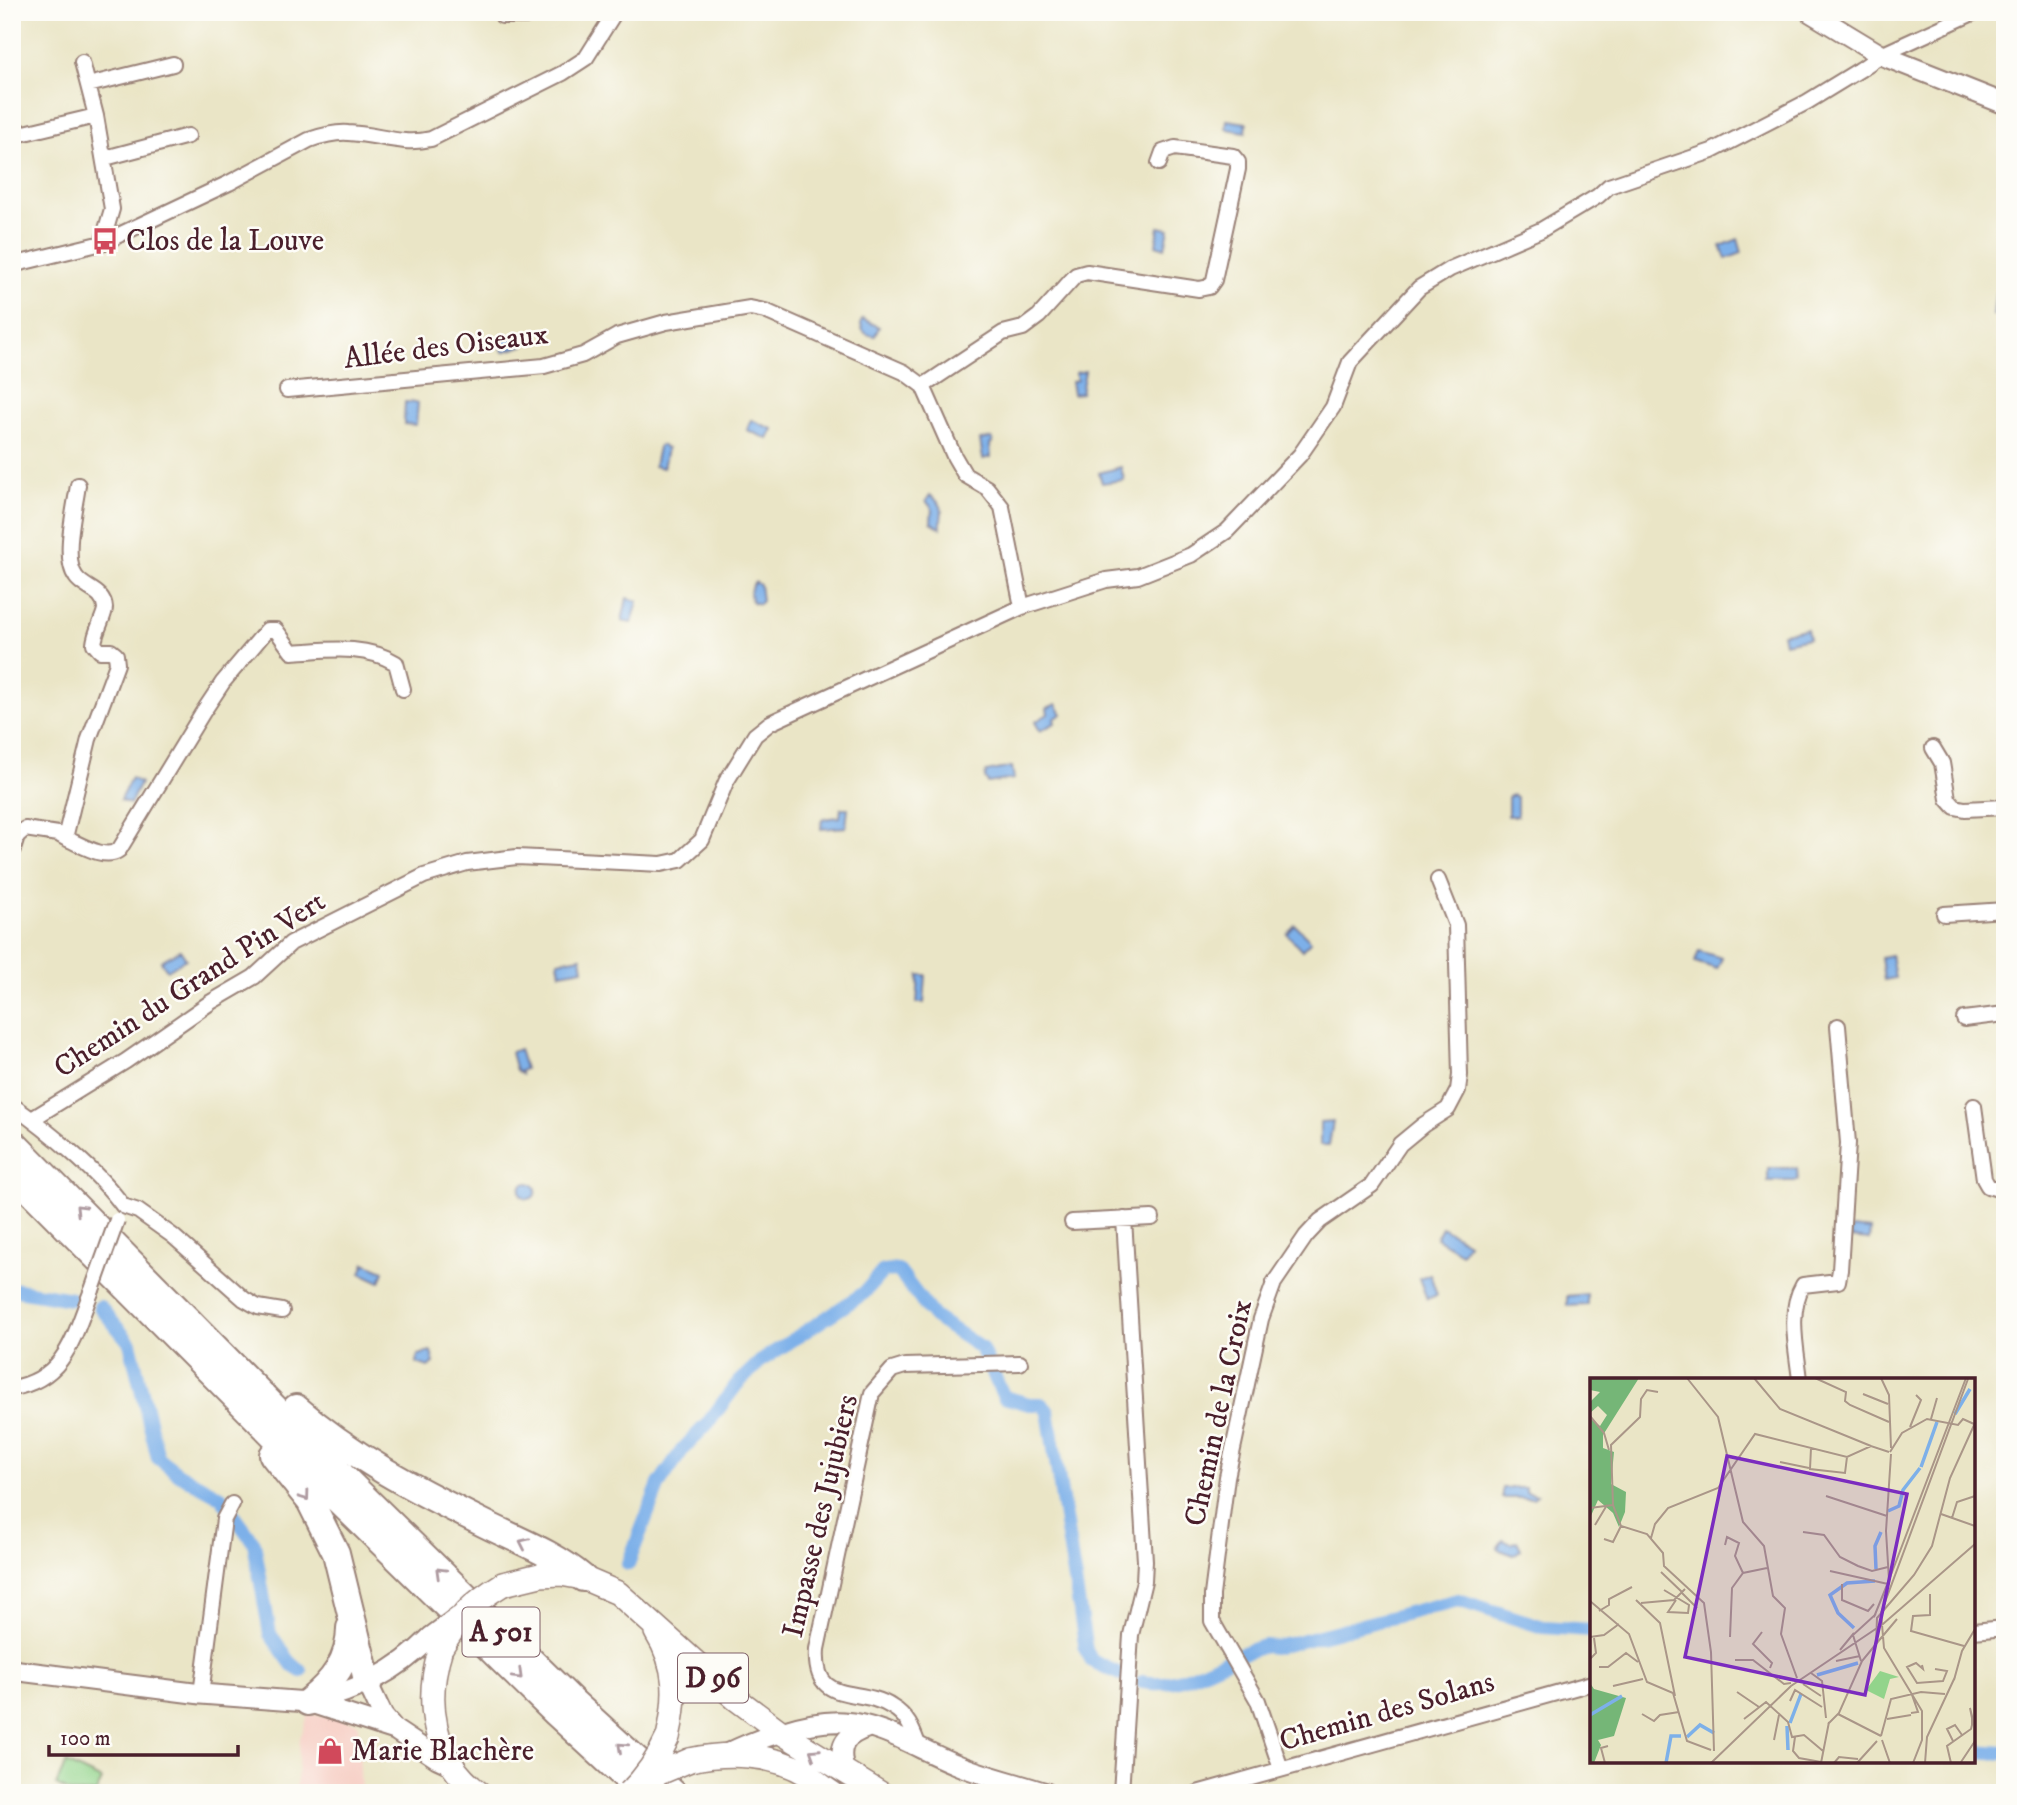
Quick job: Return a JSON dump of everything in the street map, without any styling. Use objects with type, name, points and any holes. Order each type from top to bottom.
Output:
[{"type":"highway","name":"A 501","points":[[12,1142],[393,1526],[572,1701],[673,1793]]},
{"type":"highway","name":"A 501","points":[[12,1172],[339,1500],[556,1713],[638,1788]]},
{"type":"highway","points":[[84,1242],[193,1370],[268,1448],[310,1501],[336,1553],[368,1684]]},
{"type":"highway","points":[[153,1282],[344,1448],[426,1495],[555,1557],[583,1578]]},
{"type":"highway","points":[[309,1702],[323,1690],[345,1662],[350,1643],[350,1608]]},
{"type":"main road","points":[[1810,12],[1881,55],[2005,104]]},
{"type":"main road","points":[[309,1702],[340,1695],[368,1684],[436,1643],[479,1599],[503,1584],[540,1574],[583,1578],[618,1593],[648,1619],[664,1645],[673,1675],[675,1706],[668,1737],[658,1759],[638,1788]]},
{"type":"main road","name":"D 96","points":[[648,1619],[735,1698],[782,1733],[880,1793]]},
{"type":"main road","points":[[436,1643],[431,1704],[438,1736],[452,1765],[479,1793]]},
{"type":"main road","points":[[12,1670],[201,1694],[309,1702],[395,1730],[452,1765]]},
{"type":"main road","points":[[368,1684],[383,1716],[395,1730]]},
{"type":"main road","points":[[724,1755],[744,1745],[782,1733],[816,1724],[844,1722],[869,1727],[955,1764],[1046,1793]]},
{"type":"main road","points":[[859,1782],[841,1761],[844,1743],[853,1733],[869,1727]]},
{"type":"main road","points":[[638,1788],[690,1760],[748,1755],[803,1772],[827,1790]]},
{"type":"street","points":[[502,16],[525,16],[531,12]]},
{"type":"street","points":[[12,265],[102,243],[321,136],[347,132],[414,143],[431,139],[563,73],[586,58],[615,12]]},
{"type":"street","name":"Chemin du Grand Pin Vert","points":[[32,1119],[126,1061],[211,1002],[254,977],[291,943],[424,876],[467,863],[517,857],[661,864],[680,860],[702,840],[726,782],[755,735],[770,723],[1022,607],[1106,580],[1138,576],[1191,555],[1227,531],[1300,455],[1332,407],[1350,362],[1419,288],[1450,269],[1541,230],[1598,196],[1609,186],[1712,151],[1807,102],[1881,55],[1975,12]]},
{"type":"street","points":[[82,62],[105,158],[112,209],[102,243]]},
{"type":"street","points":[[88,85],[173,64]]},
{"type":"street","points":[[12,136],[96,116]]},
{"type":"street","points":[[105,158],[188,136]]},
{"type":"street","points":[[1022,607],[1002,507],[987,488],[965,475],[923,386],[1003,332],[1023,328],[1039,316],[1076,275],[1087,272],[1199,289],[1209,288],[1214,280],[1238,162],[1233,156],[1175,148],[1163,152],[1159,163]]},
{"type":"street","name":"Allée des Oiseaux","points":[[287,390],[544,366],[583,355],[617,336],[666,322],[750,308],[765,311],[904,372],[923,386]]},
{"type":"street","points":[[65,838],[89,739],[117,664],[116,656],[111,651],[100,651],[94,645],[105,609],[103,599],[77,579],[69,559],[78,485]]},
{"type":"street","points":[[12,852],[17,836],[25,829],[58,834],[105,855],[119,850],[223,682],[267,630],[276,631],[292,652],[346,649],[383,655],[396,663],[403,689]]},
{"type":"street","points":[[1933,748],[1942,763],[1948,799],[1955,807],[2005,807]]},
{"type":"street","name":"Chemin de la Croix","points":[[1281,1769],[1258,1701],[1212,1621],[1212,1595],[1227,1477],[1261,1319],[1274,1283],[1306,1236],[1320,1221],[1372,1185],[1400,1144],[1448,1109],[1458,1090],[1460,1075],[1456,925],[1438,880]]},
{"type":"street","points":[[1944,914],[2005,910]]},
{"type":"street","points":[[1964,1019],[2005,1014]]},
{"type":"street","points":[[1800,1378],[1794,1321],[1798,1294],[1803,1285],[1838,1281],[1840,1270],[1848,1143],[1838,1026]]},
{"type":"street","points":[[12,1105],[32,1119],[112,1189],[123,1206],[138,1211],[173,1236],[244,1299],[258,1307],[282,1311]]},
{"type":"street","points":[[1973,1106],[1984,1179],[1988,1186],[2005,1191]]},
{"type":"street","points":[[12,1388],[33,1382],[52,1372],[63,1360],[123,1206]]},
{"type":"street","points":[[1072,1222],[1152,1218]]},
{"type":"street","points":[[1121,1793],[1130,1635],[1144,1581],[1145,1561],[1124,1219]]},
{"type":"street","name":"Impasse des Jujubiers","points":[[919,1747],[910,1724],[891,1705],[831,1690],[822,1682],[816,1663],[872,1393],[892,1370],[905,1366],[1020,1363]]},
{"type":"street","points":[[201,1694],[229,1508]]},
{"type":"street","points":[[1975,1631],[2005,1628]]},
{"type":"street","name":"Chemin des Solans","points":[[1197,1793],[1590,1684]]},
{"type":"street","points":[[1110,1793],[1122,1775]]},
{"type":"shaded area","points":[[309,1714],[332,1716],[358,1723],[361,1793],[296,1793],[300,1738]]},
{"type":"green space","points":[[66,1763],[102,1780],[96,1793],[72,1793],[56,1785]]},
{"type":"water","points":[[1227,120],[1247,123],[1246,132],[1226,129]]},
{"type":"water","points":[[1159,227],[1169,229],[1165,248],[1156,245]]},
{"type":"water","points":[[1738,239],[1742,253],[1726,259],[1721,246]]},
{"type":"water","points":[[1996,292],[2005,293],[2005,316],[1993,315]]},
{"type":"water","points":[[863,319],[879,327],[875,336],[863,331]]},
{"type":"water","points":[[521,334],[525,345],[503,352],[500,340]]},
{"type":"water","points":[[1085,371],[1081,393],[1073,394],[1071,382],[1077,380],[1075,373]]},
{"type":"water","points":[[405,402],[418,403],[416,425],[404,424]]},
{"type":"water","points":[[751,420],[773,429],[768,439],[747,430]]},
{"type":"water","points":[[992,438],[991,457],[983,459],[980,440]]},
{"type":"water","points":[[661,445],[667,449],[663,468],[654,466],[658,447]]},
{"type":"water","points":[[1121,467],[1124,480],[1102,483],[1099,473]]},
{"type":"water","points":[[930,495],[942,510],[941,528],[931,522],[932,508],[926,501]]},
{"type":"water","points":[[755,582],[760,585],[762,601],[759,604],[752,602],[750,596]]},
{"type":"water","points":[[627,598],[638,601],[632,623],[622,621]]},
{"type":"water","points":[[1807,629],[1809,638],[1784,643],[1782,633]]},
{"type":"water","points":[[1056,704],[1062,714],[1054,719],[1055,723],[1040,731],[1035,722],[1048,714],[1047,708]]},
{"type":"water","points":[[1012,767],[1014,779],[988,783],[985,778],[986,772]]},
{"type":"water","points":[[131,778],[140,783],[130,804],[120,800]]},
{"type":"water","points":[[1508,797],[1517,797],[1517,816],[1508,816]]},
{"type":"water","points":[[841,808],[848,808],[846,827],[821,829],[822,819],[840,817]]},
{"type":"water","points":[[1295,925],[1311,941],[1302,950],[1287,934]]},
{"type":"water","points":[[180,950],[186,959],[167,970],[161,961]]},
{"type":"water","points":[[1699,951],[1722,958],[1717,969],[1695,962]]},
{"type":"water","points":[[1891,955],[1895,978],[1884,980],[1881,957]]},
{"type":"water","points":[[581,957],[583,969],[560,973],[558,961]]},
{"type":"water","points":[[919,975],[926,975],[924,1003],[917,1003]]},
{"type":"water","points":[[519,1049],[525,1069],[520,1071],[521,1074],[516,1071],[511,1052]]},
{"type":"water","points":[[1333,1122],[1329,1145],[1320,1145],[1320,1123]]},
{"type":"water","points":[[1768,1168],[1797,1168],[1798,1181],[1768,1181]]},
{"type":"water","points":[[525,1183],[531,1183],[536,1191],[534,1197],[525,1199],[520,1194],[520,1188]]},
{"type":"water","points":[[1442,1227],[1468,1243],[1461,1253],[1436,1238]]},
{"type":"water","points":[[1851,1228],[1870,1230],[1869,1240],[1850,1238]]},
{"type":"water","points":[[365,1263],[384,1271],[380,1282],[361,1273]]},
{"type":"water","points":[[1430,1274],[1437,1295],[1427,1299],[1419,1278]]},
{"type":"water","points":[[1587,1294],[1587,1305],[1567,1306],[1567,1296]]},
{"type":"water","points":[[431,1352],[434,1363],[428,1367],[417,1363],[418,1355]]},
{"type":"water","points":[[1502,1488],[1526,1488],[1526,1492],[1537,1495],[1533,1498],[1502,1498]]},
{"type":"water","points":[[1503,1540],[1511,1544],[1517,1541],[1521,1549],[1514,1555],[1500,1550],[1498,1547]]},
{"type":"waterway","points":[[628,1564],[659,1484],[683,1449],[708,1423],[737,1384],[762,1360],[864,1293],[883,1271],[898,1270],[934,1317],[981,1348],[1004,1397],[1029,1404],[1041,1404],[1048,1411],[1086,1650],[1092,1661],[1122,1675]]},
{"type":"waterway","points":[[12,1289],[71,1299]]},
{"type":"waterway","points":[[100,1307],[130,1343],[158,1458],[179,1474],[221,1497],[254,1543],[270,1634],[293,1666],[301,1671]]},
{"type":"waterway","points":[[1237,1655],[1264,1646],[1289,1644],[1458,1600],[1543,1627],[1590,1630]]},
{"type":"waterway","points":[[1142,1682],[1175,1681],[1227,1660]]},
{"type":"waterway","points":[[1975,1751],[2005,1753]]},
{"type":"place","name":"Clos de la Louve","points":[[105,241]]},
{"type":"place","name":"Marie Blachère","points":[[330,1751]]}]
